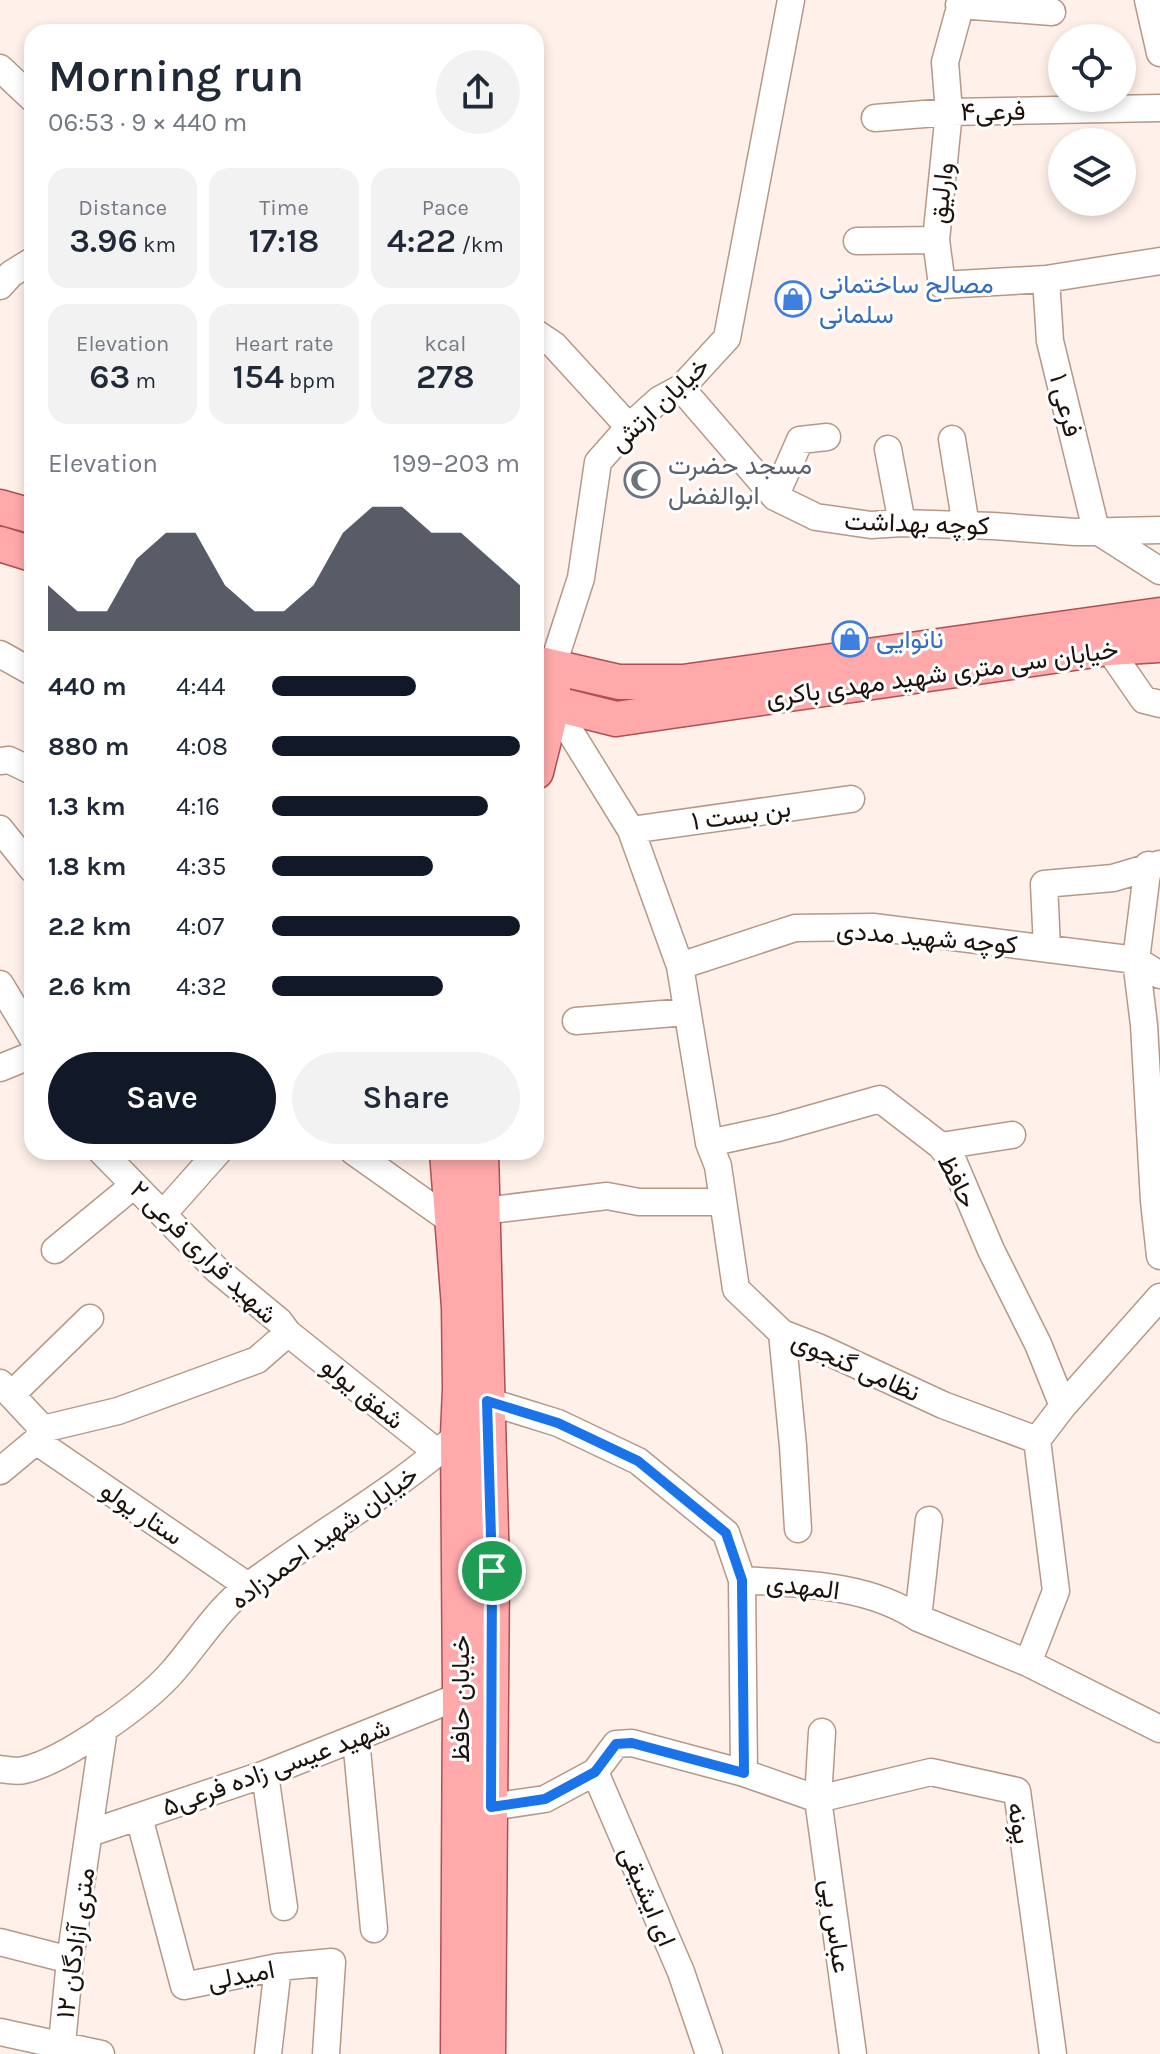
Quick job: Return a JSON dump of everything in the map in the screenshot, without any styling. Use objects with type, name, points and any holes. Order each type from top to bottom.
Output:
[{"type":"main road","points":[[0,507],[24,514]]},
{"type":"main road","points":[[0,544],[24,552]]},
{"type":"main road","name":"خیابان سی متری شهید مهدی باکری","points":[[544,683],[683,682],[1160,615]]},
{"type":"main road","name":"خیابان سی متری شهید مهدی باکری","points":[[544,683],[616,719],[1108,648],[1160,645]]},
{"type":"main road","name":"خیابان حافظ","points":[[450,1160],[468,1216],[487,1401],[476,1572],[460,1696],[458,2054]]},
{"type":"main road","name":"خیابان حافظ","points":[[479,1160],[468,1216],[460,1374],[448,1444],[476,1572],[491,1807],[488,2054]]},
{"type":"street","name":"خیابان ارتش","points":[[544,680],[581,578],[598,462],[629,427],[659,400],[681,388],[727,338],[791,0]]},
{"type":"street","points":[[1148,0],[1160,53]]},
{"type":"street","points":[[961,2],[1052,12]]},
{"type":"street","name":"وارلیق","points":[[961,2],[945,62],[949,112],[936,240],[942,285],[1046,279]]},
{"type":"street","points":[[0,68],[24,90]]},
{"type":"street","name":"فرعی۴","points":[[875,118],[949,112],[1160,108]]},
{"type":"street","points":[[857,241],[936,240]]},
{"type":"street","points":[[1046,279],[1160,261]]},
{"type":"street","name":"فرعی ۱","points":[[1046,279],[1050,341],[1096,530]]},
{"type":"street","points":[[544,338],[554,345],[629,427]]},
{"type":"street","name":"کوچه بهداشت","points":[[681,388],[775,497],[816,517],[871,525],[993,526],[1075,532],[1160,530]]},
{"type":"street","points":[[775,497],[800,440],[827,437]]},
{"type":"street","points":[[952,439],[966,526]]},
{"type":"street","points":[[888,449],[902,523]]},
{"type":"street","points":[[1096,530],[1160,571]]},
{"type":"street","points":[[1108,648],[1144,700],[1160,704]]},
{"type":"street","points":[[0,654],[24,668]]},
{"type":"street","points":[[544,685],[631,830],[680,966]]},
{"type":"street","points":[[0,761],[9,760],[24,767]]},
{"type":"street","name":"بن بست ۱","points":[[631,830],[851,799]]},
{"type":"street","points":[[0,829],[24,859]]},
{"type":"street","points":[[1047,948],[1044,884],[1113,878],[1154,864],[1136,960],[1144,1025],[1160,1256]]},
{"type":"street","name":"کوچه شهید مددی","points":[[680,966],[795,928],[873,927],[1136,960]]},
{"type":"street","points":[[1136,960],[1160,975]]},
{"type":"street","name":"نظامی گنجوی","points":[[680,966],[709,1143],[718,1166],[736,1289],[782,1333],[943,1405],[1037,1440]]},
{"type":"street","points":[[0,984],[24,1024]]},
{"type":"street","points":[[576,1021],[687,1012]]},
{"type":"street","points":[[0,1068],[24,1058]]},
{"type":"street","name":"حافظ","points":[[709,1143],[778,1128],[880,1099],[941,1146],[954,1163],[991,1250],[1038,1344],[1063,1406]]},
{"type":"street","points":[[941,1146],[1012,1135]]},
{"type":"street","name":"شهید قراری فرعی ۲","points":[[39,1435],[118,1411],[257,1360],[288,1333],[279,1321],[216,1269],[110,1160]]},
{"type":"street","points":[[163,1214],[211,1160]]},
{"type":"street","points":[[368,1160],[468,1216],[607,1196],[639,1202],[723,1202]]},
{"type":"street","points":[[55,1250],[134,1185]]},
{"type":"street","points":[[1028,1663],[1056,1591],[1037,1440],[1063,1406],[1160,1297]]},
{"type":"street","points":[[6,1389],[90,1318]]},
{"type":"street","name":"شفق یولو","points":[[288,1333],[448,1444]]},
{"type":"street","points":[[782,1333],[798,1529]]},
{"type":"street","name":"ستار یولو","points":[[6,1389],[39,1435],[248,1586]]},
{"type":"street","name":"المهدی","points":[[487,1401],[558,1423],[638,1461],[726,1533],[742,1580],[829,1586],[901,1607],[918,1618],[1028,1663],[1160,1729]]},
{"type":"street","points":[[0,1471],[39,1435]]},
{"type":"street","name":"خیابان شهید احمدزاده","points":[[0,1769],[23,1771],[76,1747],[133,1707],[172,1673],[221,1612],[248,1586],[337,1526],[448,1444]]},
{"type":"street","points":[[918,1618],[929,1520]]},
{"type":"street","points":[[742,1580],[744,1773]]},
{"type":"street","name":"شهید عیسی زاده فرعی۵","points":[[90,1833],[265,1774],[460,1696]]},
{"type":"street","name":"۱۲ متری آزادگان","points":[[61,2051],[70,1960],[104,1728]]},
{"type":"street","name":"عباس پی","points":[[822,1732],[818,1799],[853,2054]]},
{"type":"street","points":[[356,1739],[374,1929]]},
{"type":"street","points":[[491,1807],[545,1799],[595,1772],[616,1744],[632,1743],[744,1773],[818,1799]]},
{"type":"street","name":"ای ایشیقی","points":[[595,1772],[681,1972],[709,2054]]},
{"type":"street","name":"پونه","points":[[818,1799],[931,1772],[1017,1791],[1053,2054]]},
{"type":"street","points":[[265,1774],[284,1907]]},
{"type":"street","name":"امیدلی","points":[[139,1817],[184,1986],[278,1967],[332,1962],[326,2054]]},
{"type":"street","points":[[0,1942],[70,1960]]},
{"type":"street","points":[[268,2054],[278,1967]]},
{"type":"street","points":[[0,2032],[61,2051],[101,2054]]},
{"type":"place","name":"مصالح ساختمانی سلمانی","points":[[793,299]]},
{"type":"place","name":"مسجد حضرت ابوالفضل","points":[[642,480]]},
{"type":"place","name":"نانوایی","points":[[850,639]]},
{"type":"route","points":[[487,1401],[558,1423],[638,1461],[678,1492],[726,1533],[742,1580],[744,1773],[632,1743],[616,1744],[595,1772],[545,1799],[491,1807],[492,1571],[487,1401]]}]
